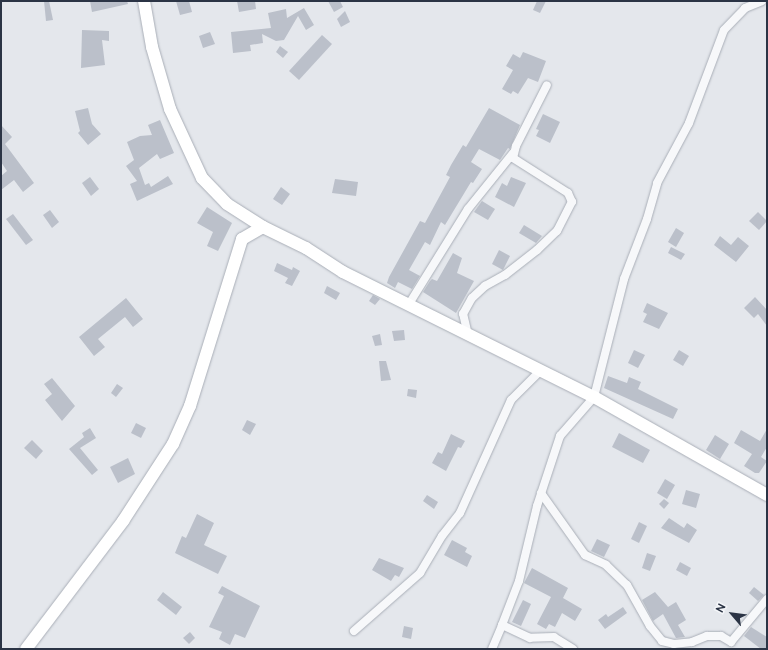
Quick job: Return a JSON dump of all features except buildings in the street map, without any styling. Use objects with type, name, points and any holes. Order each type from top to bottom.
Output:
[{"type":"street","points":[[144,1],[152,47],[170,109],[202,178],[227,204],[263,227],[409,304],[468,335],[541,370],[571,387],[594,397],[767,496]]},
{"type":"street","points":[[492,649],[519,581],[541,493],[560,436],[594,397],[624,279],[647,219],[657,183],[689,123],[724,30],[745,5],[762,1]]},
{"type":"street","points":[[409,304],[468,209],[513,153],[547,85]]},
{"type":"street","points":[[468,335],[463,314],[472,298],[485,286],[505,275],[537,250],[557,231],[572,202],[568,193],[518,163],[513,153]]},
{"type":"street","points":[[26,649],[123,521],[172,444],[190,406],[242,239],[263,227]]},
{"type":"street","points":[[354,631],[420,573],[442,536],[460,513],[511,400],[541,370]]},
{"type":"street","points":[[541,493],[585,555],[606,565],[627,586],[650,626],[662,641],[674,644],[692,642],[707,636],[721,636],[731,642],[767,599]]},
{"type":"street","points":[[502,625],[530,638],[554,637],[573,649]]}]
